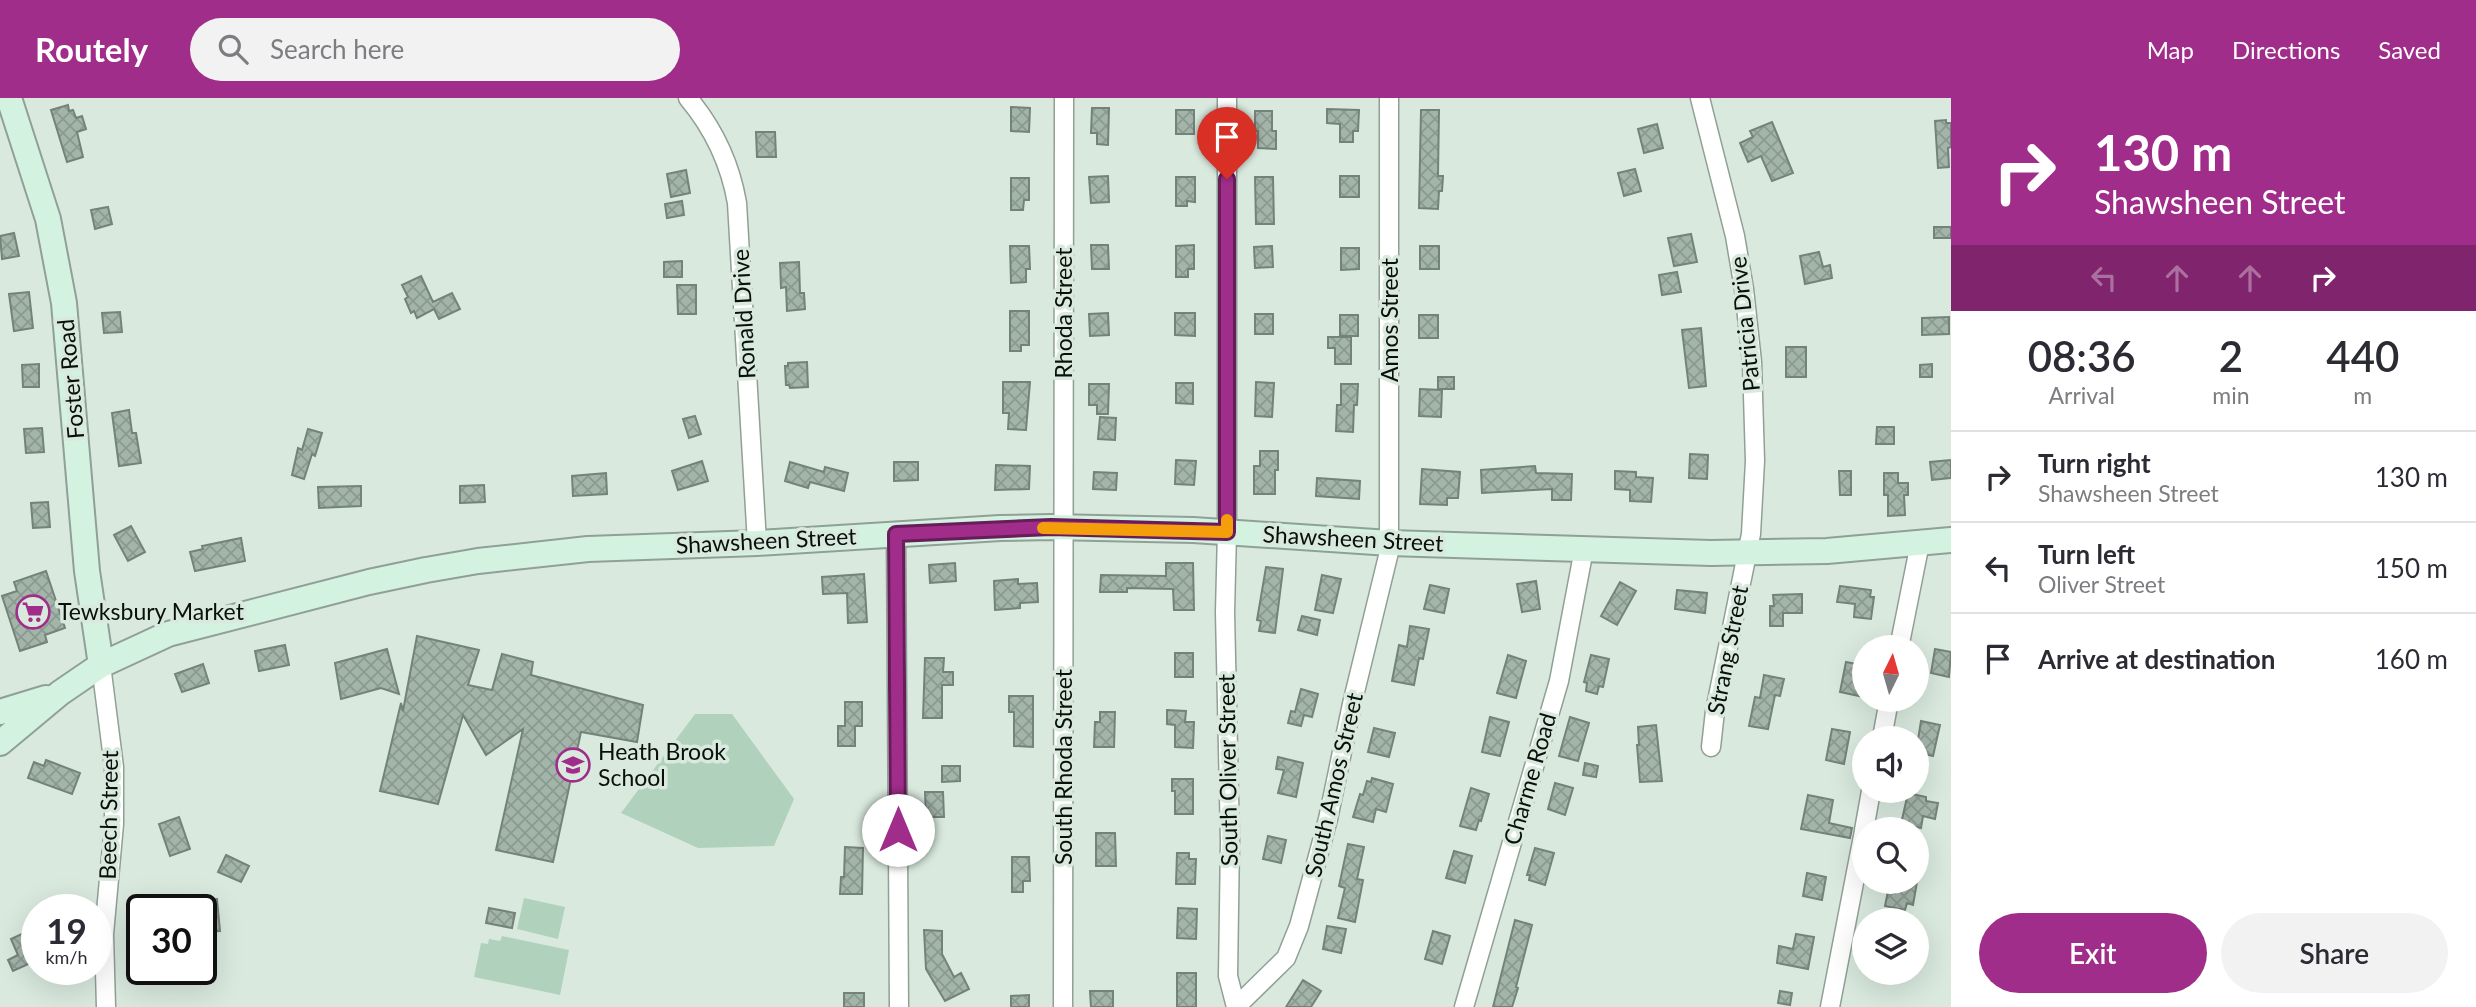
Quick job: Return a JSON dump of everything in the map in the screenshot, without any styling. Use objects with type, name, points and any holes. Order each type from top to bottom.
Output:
[{"type":"main road","name":"Foster Road","points":[[9,98],[48,219],[64,303],[87,571],[101,665]]},
{"type":"main road","name":"Shawsheen Street","points":[[0,743],[60,693],[101,665],[168,634],[369,582],[454,564],[588,548],[757,543],[1000,528],[1227,532],[1390,543],[1748,553],[1826,551],[1951,540]]},
{"type":"main road","points":[[0,712],[60,693]]},
{"type":"street","name":"Ronald Drive","points":[[688,98],[712,131],[727,161],[737,203],[757,543]]},
{"type":"street","name":"Rhoda Street","points":[[1064,98],[1064,528]]},
{"type":"street","name":"South Oliver Street","points":[[1227,98],[1225,612],[1230,841],[1228,976],[1236,1007]]},
{"type":"street","name":"Amos Street","points":[[1389,98],[1390,543]]},
{"type":"street","name":"Patricia Drive","points":[[1700,98],[1735,236],[1749,327],[1755,484],[1748,553]]},
{"type":"street","name":"South Rhoda Street","points":[[1063,1007],[1064,528]]},
{"type":"street","points":[[896,534],[899,1007]]},
{"type":"street","name":"South Amos Street","points":[[1236,1007],[1286,958],[1299,926],[1328,819],[1390,543]]},
{"type":"street","points":[[1902,635],[1920,543]]},
{"type":"street","name":"Charme Road","points":[[1464,1007],[1559,681],[1584,549]]},
{"type":"street","name":"Strang Street","points":[[1710,747],[1748,553]]},
{"type":"street","name":"Beech Street","points":[[101,665],[114,767],[114,824],[104,933],[106,1007]]},
{"type":"street","points":[[1829,1007],[1852,891]]},
{"type":"green space","points":[[695,714],[732,714],[794,799],[774,846],[698,848],[621,813]]},
{"type":"green space","points":[[524,898],[565,907],[558,939],[517,929]]},
{"type":"green space","points":[[502,936],[569,950],[560,995],[474,977],[481,943],[488,944],[489,939],[500,941]]},
{"type":"building","points":[[68,105],[69,111],[73,110],[76,118],[82,116],[86,129],[77,132],[83,157],[67,162],[51,110]]},
{"type":"building","points":[[1011,107],[1030,108],[1029,132],[1011,131]]},
{"type":"building","points":[[1092,108],[1109,108],[1108,145],[1097,144],[1097,133],[1091,133]]},
{"type":"building","points":[[1327,109],[1359,110],[1358,131],[1353,131],[1353,142],[1340,142],[1340,124],[1327,123]]},
{"type":"building","points":[[1176,110],[1194,110],[1194,134],[1176,134]]},
{"type":"building","points":[[1421,110],[1439,110],[1438,176],[1443,176],[1438,209],[1419,208]]},
{"type":"building","points":[[1255,111],[1272,111],[1276,149],[1258,148]]},
{"type":"building","points":[[1946,120],[1946,123],[1951,123],[1949,167],[1938,168],[1935,121]]},
{"type":"building","points":[[1772,122],[1793,173],[1772,181],[1761,156],[1748,162],[1740,143],[1753,137],[1750,131]]},
{"type":"building","points":[[1657,124],[1663,148],[1644,153],[1638,129]]},
{"type":"building","points":[[756,132],[775,132],[776,157],[757,157]]},
{"type":"building","points":[[1635,169],[1641,191],[1624,196],[1618,173]]},
{"type":"building","points":[[686,170],[690,193],[671,197],[667,174]]},
{"type":"building","points":[[1108,176],[1109,202],[1091,203],[1089,177]]},
{"type":"building","points":[[1340,176],[1359,176],[1359,197],[1340,197]]},
{"type":"building","points":[[1176,177],[1195,177],[1195,202],[1187,201],[1187,206],[1176,206]]},
{"type":"building","points":[[1255,177],[1273,177],[1274,224],[1256,224]]},
{"type":"building","points":[[1011,178],[1029,178],[1029,200],[1024,200],[1023,210],[1011,210]]},
{"type":"building","points":[[682,201],[684,215],[667,218],[665,204]]},
{"type":"building","points":[[108,207],[112,224],[95,229],[91,210]]},
{"type":"building","points":[[1934,227],[1951,227],[1951,238],[1934,238]]},
{"type":"building","points":[[14,233],[19,256],[2,259],[0,236]]},
{"type":"building","points":[[1691,234],[1697,262],[1674,266],[1668,238]]},
{"type":"building","points":[[1091,245],[1108,245],[1109,269],[1092,269]]},
{"type":"building","points":[[1194,245],[1194,269],[1188,269],[1188,277],[1176,277],[1176,246]]},
{"type":"building","points":[[1010,246],[1029,246],[1030,269],[1026,269],[1026,282],[1011,283]]},
{"type":"building","points":[[1272,246],[1273,267],[1255,268],[1254,247]]},
{"type":"building","points":[[1420,246],[1439,246],[1439,269],[1420,269]]},
{"type":"building","points":[[1341,248],[1359,248],[1359,269],[1341,270]]},
{"type":"building","points":[[1819,252],[1823,267],[1830,265],[1832,278],[1805,284],[1800,256]]},
{"type":"building","points":[[682,261],[682,277],[664,277],[664,262]]},
{"type":"building","points":[[799,262],[800,293],[804,293],[805,309],[787,311],[786,287],[781,288],[780,263]]},
{"type":"building","points":[[1677,272],[1681,292],[1662,295],[1659,275]]},
{"type":"building","points":[[421,276],[433,302],[452,293],[460,309],[439,319],[434,309],[417,318],[414,311],[411,313],[402,285]]},
{"type":"building","points":[[677,285],[696,285],[696,314],[678,314]]},
{"type":"building","points":[[29,292],[33,328],[14,331],[9,294]]},
{"type":"building","points":[[1010,311],[1029,311],[1029,345],[1021,345],[1021,351],[1010,351]]},
{"type":"building","points":[[120,312],[122,332],[104,333],[102,313]]},
{"type":"building","points":[[1108,313],[1109,335],[1090,336],[1089,314]]},
{"type":"building","points":[[1175,313],[1195,313],[1195,336],[1175,335]]},
{"type":"building","points":[[1255,314],[1273,314],[1273,334],[1255,334]]},
{"type":"building","points":[[1340,315],[1358,315],[1358,336],[1340,336]]},
{"type":"building","points":[[1419,315],[1438,315],[1438,338],[1419,338]]},
{"type":"building","points":[[1949,317],[1949,334],[1922,335],[1922,318]]},
{"type":"building","points":[[1701,328],[1706,386],[1689,388],[1682,330]]},
{"type":"building","points":[[1328,337],[1351,337],[1351,364],[1335,364],[1335,348],[1328,348]]},
{"type":"building","points":[[1786,347],[1806,347],[1806,377],[1786,377]]},
{"type":"building","points":[[807,362],[808,387],[790,388],[786,385],[785,366],[788,366],[788,363]]},
{"type":"building","points":[[39,364],[39,387],[23,387],[22,365]]},
{"type":"building","points":[[1932,364],[1932,377],[1920,377],[1920,365]]},
{"type":"building","points":[[1438,377],[1454,377],[1454,389],[1438,389]]},
{"type":"building","points":[[1003,382],[1030,382],[1026,430],[1008,429],[1009,413],[1003,413]]},
{"type":"building","points":[[1256,382],[1274,383],[1272,417],[1255,416]]},
{"type":"building","points":[[1176,383],[1193,383],[1193,404],[1176,403]]},
{"type":"building","points":[[1089,384],[1109,384],[1108,414],[1097,414],[1097,405],[1089,405]]},
{"type":"building","points":[[1341,384],[1358,384],[1353,432],[1336,431],[1337,405],[1341,405]]},
{"type":"building","points":[[1420,389],[1442,390],[1441,417],[1419,416]]},
{"type":"building","points":[[129,410],[132,433],[136,433],[141,463],[119,466],[112,413]]},
{"type":"building","points":[[695,416],[701,434],[689,438],[683,419]]},
{"type":"building","points":[[1100,417],[1116,418],[1115,440],[1098,439]]},
{"type":"building","points":[[1877,427],[1894,427],[1894,444],[1876,444]]},
{"type":"building","points":[[42,428],[44,452],[26,453],[24,429]]},
{"type":"building","points":[[308,429],[322,433],[304,479],[292,475],[298,448],[302,450]]},
{"type":"building","points":[[1260,451],[1278,451],[1275,494],[1254,494],[1254,466],[1260,466]]},
{"type":"building","points":[[1690,454],[1708,455],[1707,479],[1689,478]]},
{"type":"building","points":[[1176,460],[1196,461],[1194,485],[1175,484]]},
{"type":"building","points":[[1951,460],[1951,478],[1932,480],[1930,462]]},
{"type":"building","points":[[702,461],[708,481],[678,490],[672,471]]},
{"type":"building","points":[[790,462],[824,472],[825,467],[848,473],[844,491],[810,482],[808,488],[785,481]]},
{"type":"building","points":[[894,462],[918,462],[918,480],[894,481]]},
{"type":"building","points":[[996,465],[1030,466],[1029,489],[995,490]]},
{"type":"building","points":[[1535,466],[1536,473],[1572,474],[1571,500],[1552,500],[1552,489],[1482,493],[1481,470]]},
{"type":"building","points":[[1422,469],[1460,472],[1458,498],[1447,498],[1447,505],[1420,504]]},
{"type":"building","points":[[1615,471],[1636,472],[1636,477],[1653,478],[1651,502],[1630,501],[1630,490],[1615,489]]},
{"type":"building","points":[[1839,471],[1851,471],[1851,495],[1840,495]]},
{"type":"building","points":[[1094,472],[1117,473],[1116,490],[1093,489]]},
{"type":"building","points":[[606,473],[607,494],[573,496],[572,476]]},
{"type":"building","points":[[1884,473],[1898,473],[1898,483],[1908,483],[1908,495],[1904,495],[1905,515],[1888,516]]},
{"type":"building","points":[[1317,478],[1360,481],[1359,499],[1316,496]]},
{"type":"building","points":[[484,485],[485,502],[460,503],[460,486]]},
{"type":"building","points":[[361,486],[361,506],[319,508],[318,487]]},
{"type":"building","points":[[48,502],[50,527],[33,528],[31,503]]},
{"type":"building","points":[[131,526],[145,552],[128,561],[114,535]]},
{"type":"building","points":[[241,538],[245,561],[195,571],[190,552],[203,549],[202,546]]},
{"type":"building","points":[[955,563],[956,581],[930,583],[929,565]]},
{"type":"building","points":[[1166,563],[1193,563],[1194,610],[1174,610],[1173,589],[1127,588],[1127,592],[1100,592],[1101,575],[1166,576]]},
{"type":"building","points":[[1266,567],[1283,569],[1275,633],[1259,631],[1261,621],[1257,620]]},
{"type":"building","name":"Tewksbury Market","points":[[46,571],[65,628],[45,635],[47,642],[20,651],[2,596],[17,591],[14,582]]},
{"type":"building","points":[[864,574],[867,622],[848,623],[847,593],[823,594],[822,577]]},
{"type":"building","points":[[1322,575],[1341,579],[1333,613],[1315,610]]},
{"type":"building","points":[[1018,579],[1018,584],[1037,583],[1038,602],[1020,603],[1020,608],[995,610],[994,581]]},
{"type":"building","points":[[1536,581],[1540,609],[1522,612],[1517,584]]},
{"type":"building","points":[[1620,582],[1636,591],[1617,625],[1601,616]]},
{"type":"building","points":[[1430,585],[1449,589],[1444,613],[1424,609]]},
{"type":"building","points":[[1840,586],[1871,590],[1870,597],[1874,597],[1871,619],[1854,617],[1855,604],[1837,602]]},
{"type":"building","points":[[1677,590],[1707,593],[1705,613],[1675,609]]},
{"type":"building","points":[[1802,594],[1802,613],[1783,613],[1783,626],[1770,626],[1773,595]]},
{"type":"building","points":[[1302,616],[1320,620],[1317,635],[1298,630]]},
{"type":"building","points":[[1410,626],[1429,629],[1423,659],[1419,658],[1414,685],[1392,681],[1399,645],[1407,647]]},
{"type":"building","points":[[417,636],[479,650],[468,685],[492,690],[502,654],[533,662],[531,675],[643,705],[637,742],[581,732],[553,862],[496,850],[523,729],[486,755],[463,715],[438,804],[380,791],[401,703],[403,711]]},
{"type":"building","points":[[285,645],[289,665],[259,671],[255,651]]},
{"type":"building","points":[[387,649],[399,694],[381,688],[341,699],[335,663]]},
{"type":"building","points":[[1935,649],[1951,652],[1949,677],[1931,673]]},
{"type":"building","points":[[1175,653],[1193,653],[1193,677],[1175,677]]},
{"type":"building","points":[[1508,655],[1526,661],[1516,698],[1497,693]]},
{"type":"building","points":[[1591,655],[1609,659],[1603,687],[1599,686],[1597,694],[1586,691],[1587,683],[1584,682]]},
{"type":"building","points":[[925,658],[944,658],[943,672],[953,672],[953,685],[942,685],[942,718],[923,718]]},
{"type":"building","points":[[1846,662],[1852,663],[1852,695],[1840,692]]},
{"type":"building","points":[[203,664],[209,683],[182,692],[175,674]]},
{"type":"building","points":[[1764,675],[1784,679],[1780,696],[1775,695],[1768,729],[1749,726],[1755,697],[1760,698]]},
{"type":"building","points":[[1301,689],[1318,694],[1312,717],[1304,715],[1301,726],[1288,723],[1291,711],[1295,712]]},
{"type":"building","points":[[1009,696],[1033,696],[1033,747],[1014,746],[1014,712],[1009,712]]},
{"type":"building","points":[[845,702],[862,702],[862,726],[855,726],[855,746],[838,746],[838,726],[845,726]]},
{"type":"building","points":[[1167,710],[1186,711],[1185,722],[1194,722],[1193,748],[1175,747],[1175,725],[1167,724]]},
{"type":"building","points":[[1100,712],[1115,712],[1114,747],[1094,747],[1095,722],[1100,722]]},
{"type":"building","points":[[1490,717],[1509,722],[1500,756],[1482,752]]},
{"type":"building","points":[[1570,717],[1589,723],[1578,761],[1559,756]]},
{"type":"building","points":[[1921,721],[1940,725],[1933,756],[1929,755],[1929,726],[1920,726]]},
{"type":"building","points":[[1656,725],[1662,781],[1640,782],[1638,727]]},
{"type":"building","points":[[1374,728],[1395,733],[1389,757],[1368,752]]},
{"type":"building","points":[[1832,729],[1850,732],[1844,764],[1826,760]]},
{"type":"building","points":[[1278,757],[1303,763],[1296,797],[1278,793],[1284,770],[1276,769]]},
{"type":"building","points":[[46,760],[80,773],[72,794],[28,778],[34,762],[44,766]]},
{"type":"building","points":[[1585,763],[1598,766],[1596,777],[1583,775]]},
{"type":"building","points":[[942,766],[960,766],[960,781],[942,782]]},
{"type":"building","points":[[1372,778],[1393,784],[1386,812],[1376,809],[1373,822],[1353,817],[1360,794],[1363,795],[1367,781],[1371,782]]},
{"type":"building","points":[[1172,779],[1193,779],[1193,814],[1175,814]]},
{"type":"building","points":[[1555,783],[1573,788],[1565,815],[1548,809]]},
{"type":"building","points":[[1471,788],[1489,794],[1476,830],[1460,826]]},
{"type":"building","points":[[925,792],[943,792],[944,817],[926,817]]},
{"type":"building","points":[[1808,795],[1833,800],[1829,823],[1852,828],[1850,838],[1801,829]]},
{"type":"building","points":[[1906,803],[1938,803],[1935,819],[1923,816],[1903,817]]},
{"type":"building","points":[[179,817],[190,849],[170,856],[159,824]]},
{"type":"building","points":[[1096,833],[1115,833],[1116,866],[1096,866]]},
{"type":"building","points":[[1268,836],[1286,840],[1281,863],[1263,859]]},
{"type":"building","points":[[1348,844],[1364,847],[1357,879],[1363,880],[1355,922],[1338,918],[1345,888],[1339,886]]},
{"type":"building","points":[[845,847],[863,848],[862,894],[840,894],[841,877],[844,877]]},
{"type":"building","points":[[1535,848],[1554,853],[1545,885],[1529,880],[1530,875],[1527,875]]},
{"type":"building","points":[[1454,851],[1472,856],[1465,883],[1446,878]]},
{"type":"building","points":[[1177,853],[1189,853],[1189,859],[1196,859],[1195,884],[1176,884]]},
{"type":"building","points":[[226,855],[249,866],[241,882],[218,872]]},
{"type":"building","points":[[1012,857],[1029,857],[1030,881],[1023,881],[1023,892],[1012,892]]},
{"type":"building","points":[[1807,873],[1826,877],[1822,900],[1803,896]]},
{"type":"building","points":[[1887,894],[1915,894],[1913,905],[1907,903],[1906,908],[1885,906]]},
{"type":"building","points":[[217,899],[220,931],[217,931]]},
{"type":"building","points":[[489,908],[515,913],[512,928],[486,923]]},
{"type":"building","points":[[1178,908],[1197,909],[1196,939],[1177,938]]},
{"type":"building","points":[[1515,920],[1532,925],[1516,987],[1518,988],[1512,1007],[1493,1007]]},
{"type":"building","points":[[1327,926],[1346,929],[1341,953],[1323,949]]},
{"type":"building","points":[[924,930],[942,931],[942,954],[954,977],[961,973],[969,989],[945,1001],[926,969]]},
{"type":"building","points":[[1433,931],[1450,936],[1442,964],[1425,959]]},
{"type":"building","points":[[21,934],[21,967],[13,971],[8,960],[18,955],[11,939]]},
{"type":"building","points":[[1796,934],[1814,937],[1808,969],[1777,963],[1779,946],[1793,949]]},
{"type":"building","points":[[1177,973],[1196,973],[1196,1007],[1177,1007]]},
{"type":"building","points":[[1303,980],[1321,991],[1311,1007],[1286,1007]]},
{"type":"building","points":[[1090,991],[1113,991],[1113,1007],[1091,1007]]},
{"type":"building","points":[[1780,991],[1792,993],[1790,1005],[1778,1003]]},
{"type":"building","points":[[844,993],[864,993],[864,1007],[844,1007]]},
{"type":"building","points":[[1029,995],[1029,1007],[1011,1007],[1011,996]]},
{"type":"slow traffic","points":[[1043,528],[1227,532],[1227,520]]},
{"type":"place","name":"Tewksbury Market","points":[[33,612]]},
{"type":"place","name":"Heath Brook School","points":[[573,765]]},
{"type":"route","points":[[898,830],[896,534],[1051,527],[1227,532],[1227,179]]}]
